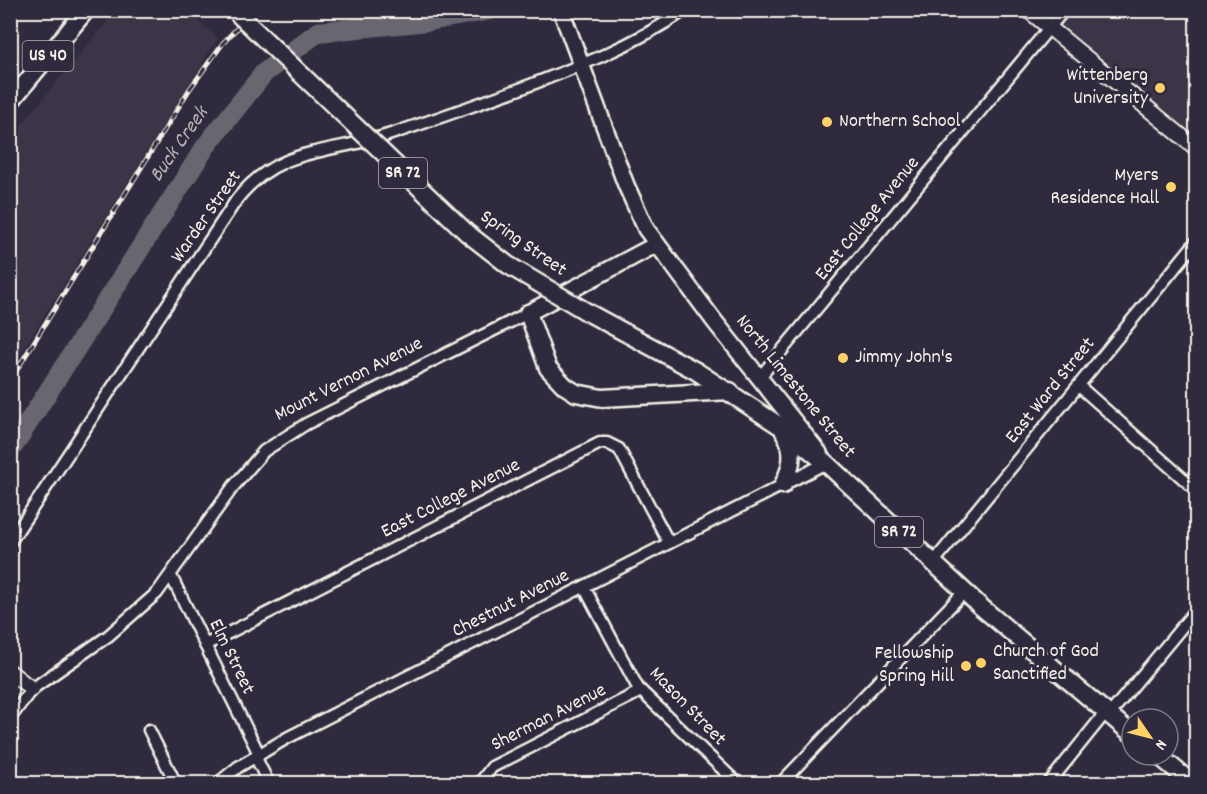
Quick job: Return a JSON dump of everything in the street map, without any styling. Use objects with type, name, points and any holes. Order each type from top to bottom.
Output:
[{"type":"main road","name":"US 40","points":[[10,102],[86,10]]},
{"type":"main road","name":"North Limestone Street","points":[[561,10],[626,185],[646,229],[826,463],[964,592],[1120,724]]},
{"type":"main road","name":"Spring Street","points":[[235,12],[467,232],[508,265],[587,312],[730,391],[780,426],[826,463]]},
{"type":"main road","name":"Mount Vernon Avenue","points":[[528,312],[657,244]]},
{"type":"main road","points":[[528,312],[548,368],[565,386],[576,393],[602,398],[730,391]]},
{"type":"main road","points":[[780,426],[790,441],[792,455],[783,485]]},
{"type":"main road","points":[[1173,767],[1192,783]]},
{"type":"street","name":"Warder Street","points":[[10,542],[237,199],[262,172],[291,158],[386,136],[582,65],[644,36],[685,10]]},
{"type":"street","points":[[1028,10],[1197,148]]},
{"type":"street","name":"East College Avenue","points":[[760,377],[1064,10]]},
{"type":"street","name":"East Ward Street","points":[[933,563],[1197,242]]},
{"type":"street","name":"Mount Vernon Avenue","points":[[10,718],[32,689],[136,614],[171,576],[251,463],[281,438],[528,312]]},
{"type":"street","points":[[1079,386],[1197,490]]},
{"type":"street","name":"East College Avenue","points":[[205,645],[600,444],[607,443],[619,449],[669,543]]},
{"type":"street","name":"Chestnut Avenue","points":[[217,783],[257,755],[826,463]]},
{"type":"street","name":"Elm Street","points":[[171,576],[269,783]]},
{"type":"street","name":"Mason Street","points":[[584,587],[641,691],[738,783]]},
{"type":"street","points":[[780,783],[964,592]]},
{"type":"street","points":[[1048,783],[1197,610]]},
{"type":"street","points":[[10,672],[32,689]]},
{"type":"street","name":"Sherman Avenue","points":[[479,783],[492,767],[641,691]]},
{"type":"street","points":[[149,730],[176,783]]},
{"type":"shaded area","points":[[115,11],[188,11],[218,38],[11,369],[11,138]]},
{"type":"shaded area","name":"Wittenberg University","points":[[1064,11],[1196,11],[1196,148],[1049,28]]},
{"type":"waterway","name":"Buck Creek","points":[[10,451],[206,146],[264,73],[318,32],[429,21],[490,10]]},
{"type":"railway","points":[[10,381],[189,90],[223,43],[254,10]]},
{"type":"place","name":"Wittenberg University","points":[[1160,88]]},
{"type":"place","name":"Northern School","points":[[827,122]]},
{"type":"place","name":"Myers Residence Hall","points":[[1171,187]]},
{"type":"place","name":"Jimmy John's","points":[[843,358]]},
{"type":"place","name":"Church of God Sanctified","points":[[981,663]]},
{"type":"place","name":"Fellowship Spring Hill","points":[[966,666]]}]
